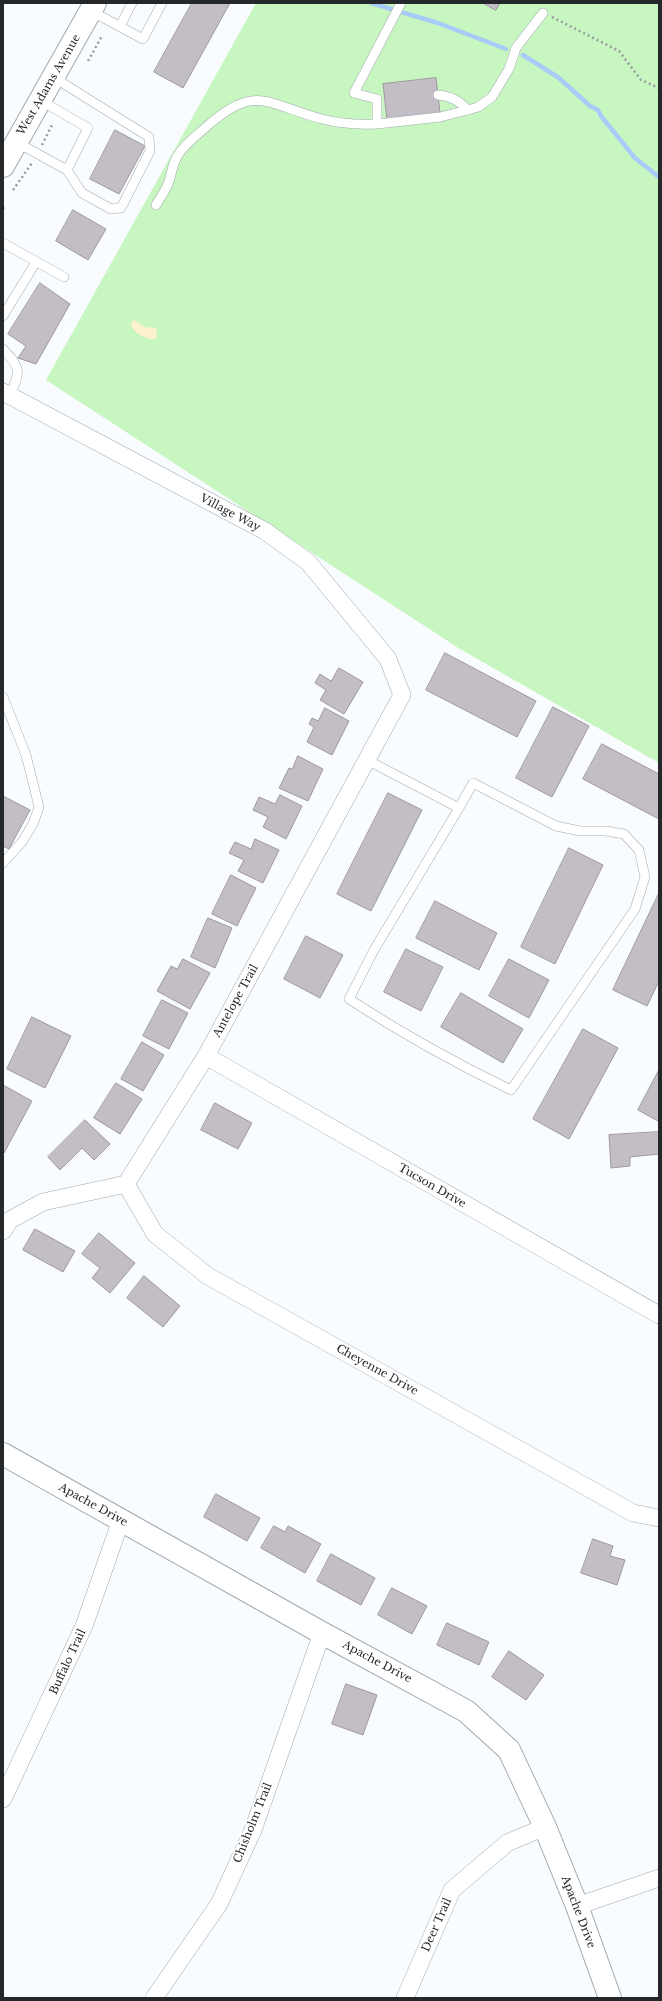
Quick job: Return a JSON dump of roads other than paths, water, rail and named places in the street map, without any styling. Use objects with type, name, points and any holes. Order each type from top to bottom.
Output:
[{"type":"street","name":"West Adams Avenue","points":[[3,166],[93,7]]},
{"type":"street","name":"Village Way","points":[[5,395],[265,531],[308,562],[388,659],[402,695]]},
{"type":"street","name":"Antelope Trail","points":[[126,1184],[206,1056],[402,695]]},
{"type":"street","name":"Tucson Drive","points":[[206,1056],[659,1315]]},
{"type":"street","points":[[3,1231],[10,1220],[43,1202],[126,1184]]},
{"type":"street","name":"Cheyenne Drive","points":[[126,1184],[155,1234],[208,1276],[633,1513],[659,1518]]},
{"type":"street","name":"Apache Drive","points":[[3,1454],[322,1633],[466,1711],[509,1750],[545,1827],[610,1998]]},
{"type":"street","name":"Buffalo Trail","points":[[3,1799],[84,1626],[121,1520]]},
{"type":"street","name":"Chisholm Trail","points":[[154,1998],[220,1904],[253,1830],[322,1633]]},
{"type":"street","name":"Deer Trail","points":[[405,1998],[452,1890],[507,1843],[545,1827]]},
{"type":"street","points":[[576,1906],[659,1878]]},
{"type":"lane","points":[[120,26],[132,3]]},
{"type":"lane","points":[[93,7],[120,26],[143,39],[162,3]]},
{"type":"lane","points":[[376,124],[377,99],[354,93],[401,3]]},
{"type":"lane","points":[[156,204],[168,184],[177,156],[212,122],[227,110],[244,102],[257,100],[273,102],[322,119],[350,125],[376,124],[440,117],[478,107],[492,96],[509,69],[516,48],[543,13]]},
{"type":"lane","points":[[16,142],[66,170],[82,194],[111,209],[121,208],[150,151],[149,137],[53,77]]},
{"type":"lane","points":[[438,95],[448,96],[461,102],[468,110]]},
{"type":"lane","points":[[40,100],[88,128],[66,170]]},
{"type":"lane","points":[[3,244],[64,277]]},
{"type":"lane","points":[[3,316],[36,262]]},
{"type":"lane","points":[[3,349],[14,360],[18,368],[18,374],[5,395]]},
{"type":"lane","points":[[3,697],[26,755],[39,807],[33,824],[22,842],[3,863]]},
{"type":"lane","points":[[367,760],[459,808]]},
{"type":"lane","points":[[473,782],[556,826],[580,831],[606,831],[624,834],[639,850],[645,877],[635,909],[511,1090],[450,1060],[380,1020],[349,999],[374,950],[459,808],[473,782]]},
{"type":"waterway","points":[[371,3],[438,23],[506,49]]},
{"type":"waterway","points":[[523,55],[559,78],[590,106],[598,110],[601,116],[635,158],[659,177]]}]
